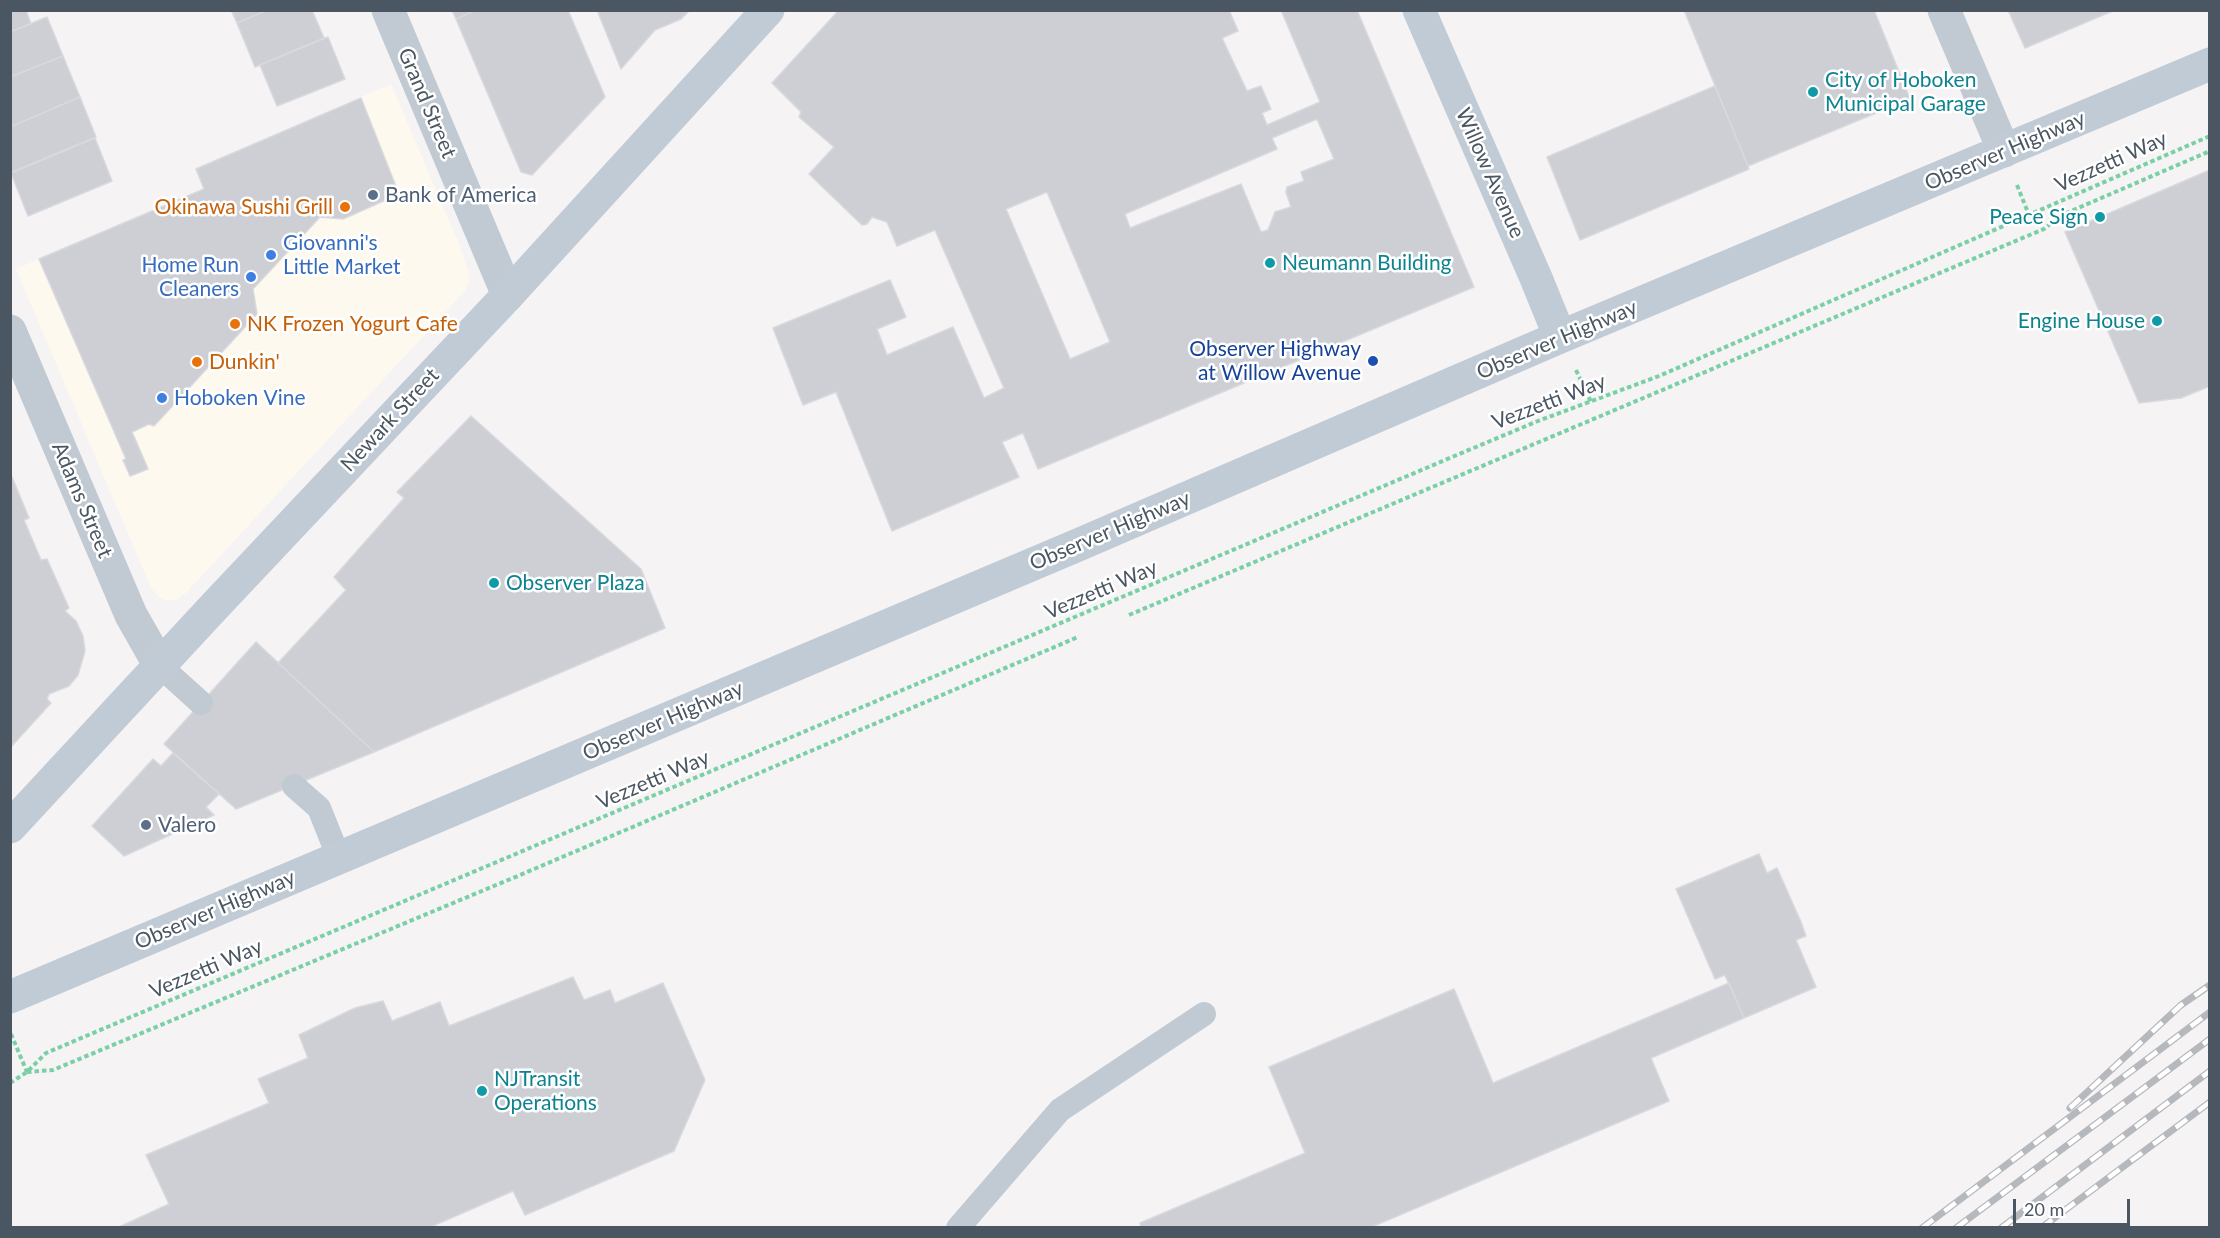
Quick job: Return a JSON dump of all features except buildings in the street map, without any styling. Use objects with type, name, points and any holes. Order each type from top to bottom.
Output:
[{"type":"main road","name":"Newark Street","points":[[10,827],[508,295],[768,10]]},
{"type":"main road","name":"Willow Avenue","points":[[1419,10],[1560,337]]},
{"type":"main road","name":"Observer Highway","points":[[10,997],[1089,540],[1560,337],[2210,64]]},
{"type":"street","name":"Grand Street","points":[[388,10],[508,295]]},
{"type":"street","points":[[1944,10],[2004,151]]},
{"type":"street","name":"Adams Street","points":[[10,331],[130,615],[160,666]]},
{"type":"lane","points":[[160,666],[201,703]]},
{"type":"lane","points":[[294,786],[319,808],[339,858]]},
{"type":"lane","points":[[958,1227],[1060,1110],[1204,1014]]},
{"type":"path","name":"Vezzetti Way","points":[[10,1083],[27,1072],[46,1053],[1464,452],[1659,376],[2210,136]]},
{"type":"path","points":[[1129,615],[2044,229],[2062,215],[2210,151]]},
{"type":"path","points":[[10,1032],[27,1072],[53,1070],[1078,637]]},
{"type":"shaded area","points":[[391,84],[459,244],[469,273],[469,282],[465,291],[186,593],[176,600],[166,601],[151,588],[16,269],[204,189],[196,169]]},
{"type":"railway","points":[[2070,1108],[2181,1005],[2210,985]]},
{"type":"railway","points":[[1922,1228],[2210,1012]]},
{"type":"railway","points":[[1956,1228],[2210,1039]]},
{"type":"railway","points":[[2001,1228],[2210,1071]]},
{"type":"railway","points":[[2041,1228],[2210,1102]]},
{"type":"place","name":"City of Hoboken Municipal Garage","points":[[1813,92]]},
{"type":"place","name":"Bank of America","points":[[373,195]]},
{"type":"place","name":"Okinawa Sushi Grill","points":[[345,207]]},
{"type":"place","name":"Peace Sign","points":[[2100,217]]},
{"type":"place","name":"Giovanni's Little Market","points":[[271,255]]},
{"type":"place","name":"Neumann Building","points":[[1270,263]]},
{"type":"place","name":"Home Run Cleaners","points":[[251,277]]},
{"type":"place","name":"Engine House","points":[[2157,321]]},
{"type":"place","name":"NK Frozen Yogurt Cafe","points":[[235,324]]},
{"type":"place","name":"Observer Highway at Willow Avenue","points":[[1373,361]]},
{"type":"place","name":"Dunkin'","points":[[197,362]]},
{"type":"place","name":"Hoboken Vine","points":[[162,398]]},
{"type":"place","name":"Observer Plaza","points":[[494,583]]},
{"type":"place","name":"Valero","points":[[146,825]]},
{"type":"place","name":"NJTransit Operations","points":[[482,1091]]}]
